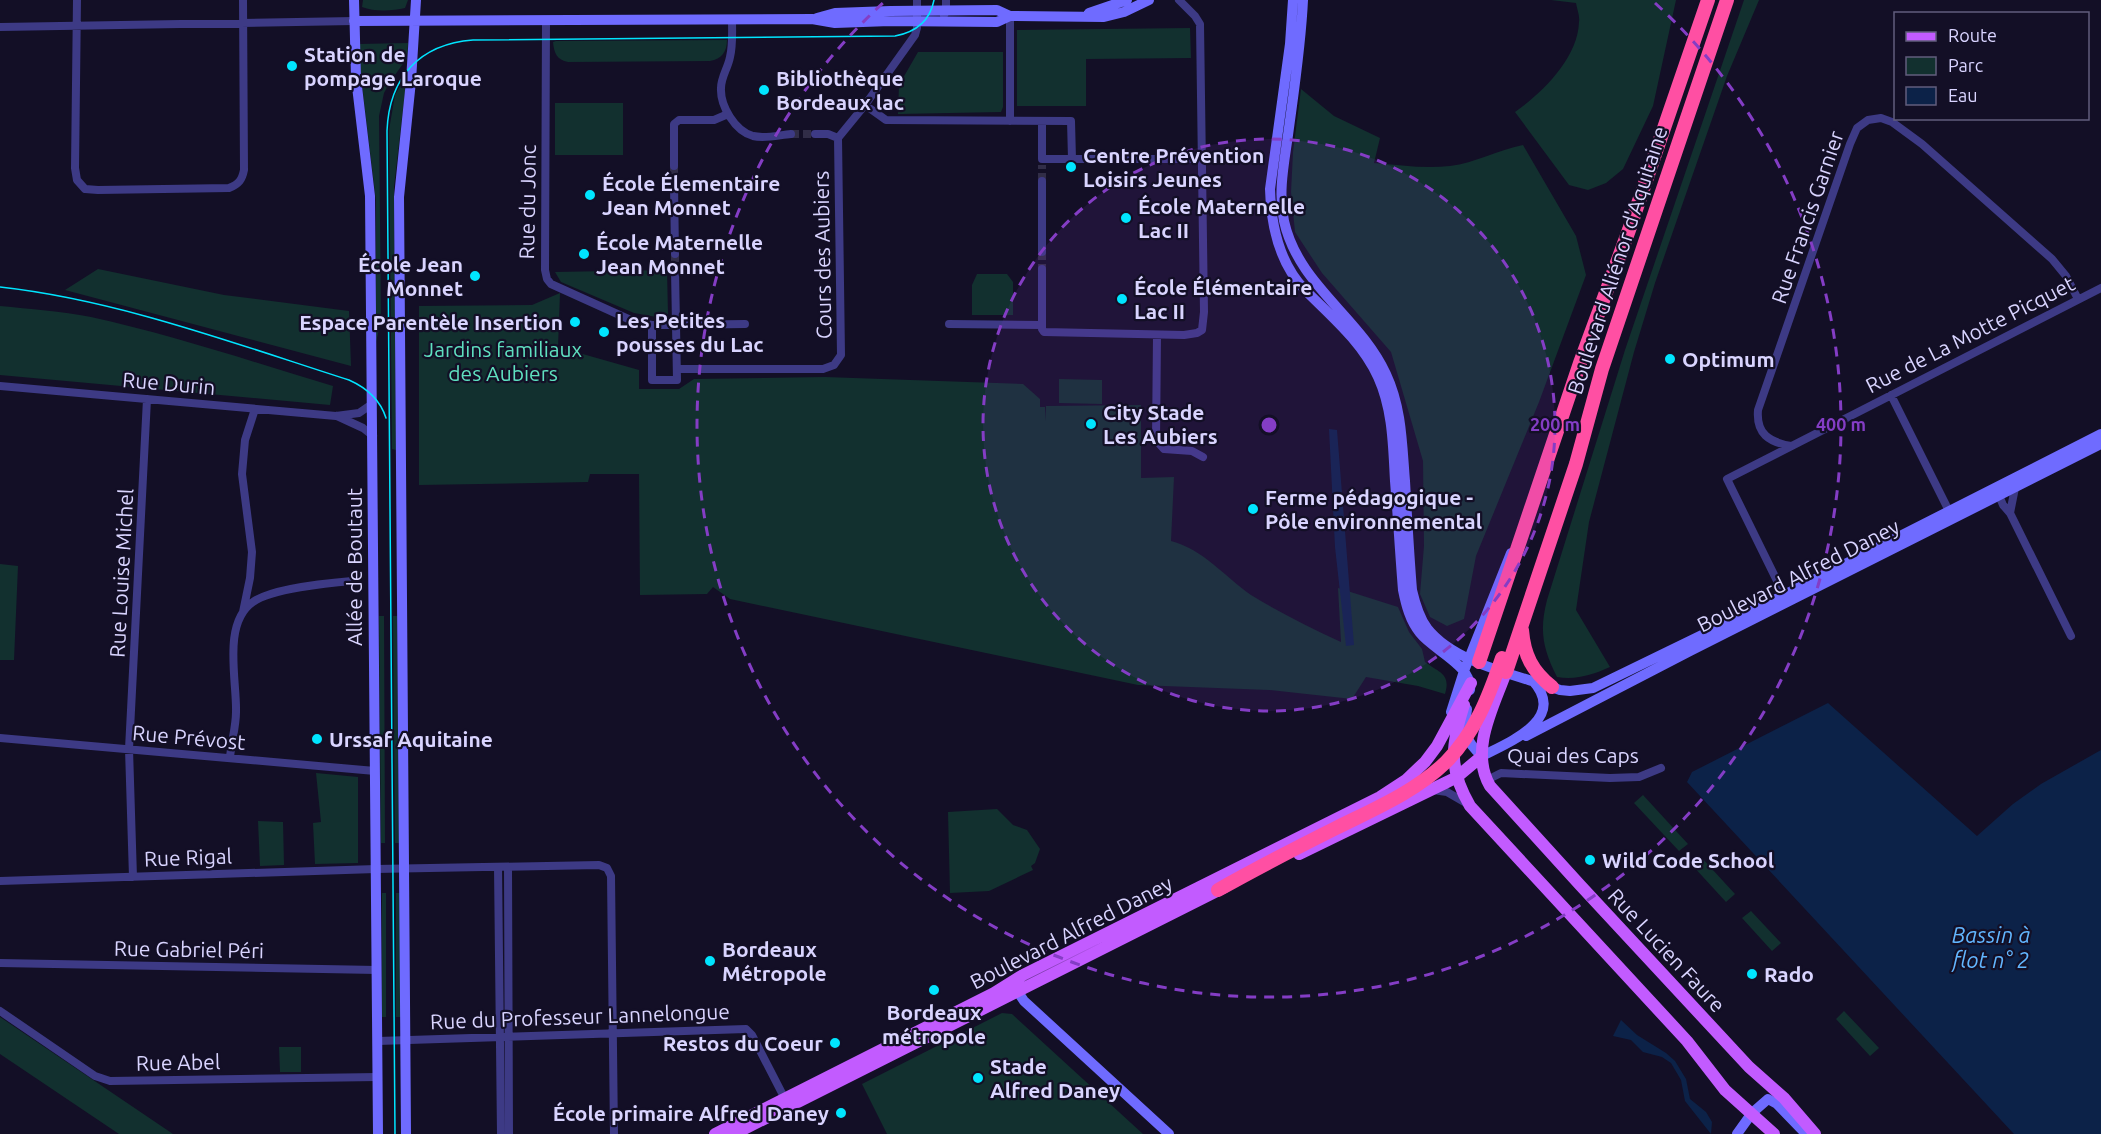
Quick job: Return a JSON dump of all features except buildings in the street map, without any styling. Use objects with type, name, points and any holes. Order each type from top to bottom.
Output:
[{"type":"highway","name":"Boulevard Aliénor d'Aquitaine","points":[[1473,661],[1525,523],[1708,0]]},
{"type":"highway","name":"Boulevard Aliénor d'Aquitaine","points":[[1506,672],[1576,464],[1594,392],[1727,0]]},
{"type":"highway","points":[[1218,890],[1263,864],[1416,786],[1461,745],[1478,718],[1489,694],[1594,392]]},
{"type":"highway","points":[[1522,625],[1523,644],[1528,661],[1538,675],[1552,687]]},
{"type":"main road","name":"Allée de Boutaut","points":[[354,0],[356,78],[370,196],[378,1134]]},
{"type":"main road","points":[[406,1134],[399,197],[411,81],[416,0]]},
{"type":"main road","points":[[1078,16],[1127,0]]},
{"type":"main road","points":[[354,21],[812,19],[835,14],[917,11],[946,5],[997,10],[1010,16],[1104,17],[1124,12],[1149,0]]},
{"type":"main road","points":[[1293,0],[1290,44],[1270,189],[1270,207],[1277,240],[1290,269],[1304,289],[1362,350],[1378,377],[1390,415],[1406,607],[1418,631],[1429,643],[1464,670],[1471,683],[1453,741],[1457,777],[1470,806],[1688,1041],[1722,1086],[1774,1134]]},
{"type":"main road","name":"Boulevard Alfred Daney","points":[[1303,0],[1281,189],[1284,224],[1301,265],[1371,346],[1386,375],[1395,398],[1402,436],[1412,590],[1415,605],[1425,626],[1435,637],[1473,661],[1570,691],[1605,683],[1949,511],[2101,444]]},
{"type":"main road","points":[[917,11],[936,21],[997,22],[1010,16]]},
{"type":"main road","name":"Boulevard Alfred Daney","points":[[1512,741],[1557,721],[1690,651],[1998,496],[2010,485],[2101,434]]},
{"type":"main road","points":[[1449,721],[1464,670],[1473,661]]},
{"type":"main road","points":[[1473,661],[1465,726],[1470,745],[1482,756]]},
{"type":"main road","points":[[1482,756],[1486,730],[1506,672]]},
{"type":"main road","points":[[1482,756],[1512,741],[1538,720],[1542,713],[1542,696],[1533,680]]},
{"type":"main road","name":"Boulevard Alfred Daney","points":[[715,1134],[1000,990],[1023,975],[1380,797],[1416,772],[1434,749],[1471,683]]},
{"type":"main road","name":"Boulevard Alfred Daney","points":[[734,1134],[1218,890],[1432,790],[1457,777],[1482,756]]},
{"type":"main road","name":"Rue Lucien Faure","points":[[1482,756],[1487,780],[1497,794],[1749,1067],[1784,1098],[1815,1134]]},
{"type":"main road","points":[[1018,992],[1025,981],[1092,946],[1114,930]]},
{"type":"main road","points":[[1000,990],[1018,992],[1024,1001],[1169,1134]]},
{"type":"main road","points":[[1737,1134],[1765,1100],[1772,1100],[1806,1134]]},
{"type":"street","points":[[76,0],[75,168],[77,180],[85,189],[98,190],[229,188],[238,184],[243,178],[243,0]]},
{"type":"street","points":[[1042,269],[1044,332],[1050,334],[1191,335],[1202,330],[1204,324],[1200,24],[1195,15],[1179,0]]},
{"type":"street","points":[[936,21],[944,16],[946,5]]},
{"type":"street","points":[[815,134],[828,134],[838,138],[865,105],[915,35],[917,11]]},
{"type":"street","points":[[1010,16],[1010,121]]},
{"type":"street","points":[[732,20],[732,46],[721,87],[721,100],[728,114],[742,130],[752,136],[790,134]]},
{"type":"street","points":[[0,27],[354,21]]},
{"type":"street","name":"Rue du Jonc","points":[[546,21],[545,270],[547,279],[551,284],[634,322],[652,325],[745,324]]},
{"type":"street","points":[[865,105],[886,120],[1071,121],[1072,159]]},
{"type":"street","points":[[674,166],[674,124],[680,120],[714,120],[728,114]]},
{"type":"street","name":"Rue Francis Garnier","points":[[1791,446],[1770,439],[1760,430],[1757,421],[1758,410],[1850,144],[1857,128],[1868,120],[1881,118],[1892,122],[1922,144],[2052,259],[2066,276],[2078,299]]},
{"type":"street","points":[[1042,121],[1042,162],[1072,159],[1202,159]]},
{"type":"street","name":"Cours des Aubiers","points":[[677,369],[823,369],[834,365],[841,356],[838,138]]},
{"type":"street","points":[[1042,181],[1042,252]]},
{"type":"street","points":[[674,183],[675,254]]},
{"type":"street","points":[[652,325],[652,380],[677,380],[675,270]]},
{"type":"street","name":"Rue de La Motte Picquet","points":[[1784,595],[1727,479],[2101,288]]},
{"type":"street","points":[[950,324],[1042,325]]},
{"type":"street","points":[[1157,335],[1156,440],[1164,449],[1192,451],[1203,457]]},
{"type":"street","name":"Rue Durin","points":[[0,386],[336,416],[359,413],[372,404]]},
{"type":"street","points":[[1891,395],[1949,511]]},
{"type":"street","name":"Rue Louise Michel","points":[[133,877],[129,749],[147,399]]},
{"type":"street","points":[[230,758],[236,714],[234,640],[243,613],[250,578],[252,552],[242,474],[245,440],[255,409]]},
{"type":"street","name":"Rue Durin","points":[[336,416],[363,428],[373,436]]},
{"type":"street","points":[[2010,485],[2010,513]]},
{"type":"street","points":[[1998,496],[2010,513],[2071,636]]},
{"type":"street","points":[[243,613],[251,603],[259,598],[295,589],[352,581]]},
{"type":"street","name":"Rue Prévost","points":[[0,738],[375,771]]},
{"type":"street","name":"Quai des Caps","points":[[1487,780],[1501,773],[1610,778],[1639,777],[1661,768]]},
{"type":"street","points":[[1432,790],[1447,792],[1470,806]]},
{"type":"street","name":"Rue Rigal","points":[[0,881],[376,869],[599,865],[607,868],[611,876],[613,1034]]},
{"type":"street","points":[[498,867],[509,1134]]},
{"type":"street","points":[[501,1134],[508,867]]},
{"type":"street","name":"Rue Gabriel Péri","points":[[0,963],[377,970]]},
{"type":"street","name":"Rue Abel","points":[[0,1011],[95,1076],[110,1081],[378,1077]]},
{"type":"street","name":"Rue du Professeur Lannelongue","points":[[378,1041],[746,1029],[752,1035],[785,1099]]},
{"type":"street","points":[[613,1034],[614,1134]]},
{"type":"green space","points":[[363,0],[408,0],[405,8],[372,10],[362,7]]},
{"type":"green space","points":[[1551,0],[1676,0],[1653,106],[1623,169],[1606,183],[1588,190],[1569,185],[1515,112],[1547,85],[1557,73],[1572,49],[1577,35],[1579,15],[1576,3]]},
{"type":"green space","points":[[1744,0],[1759,0],[1727,76],[1655,283],[1634,352],[1589,522],[1576,610],[1610,667],[1584,676],[1557,677],[1548,658],[1544,640],[1543,621],[1547,600],[1625,350]]},
{"type":"green space","points":[[1190,28],[1191,58],[1086,59],[1086,106],[1017,106],[1017,30]]},
{"type":"green space","points":[[727,40],[723,54],[710,61],[568,62],[561,60],[557,55],[553,42],[556,41]]},
{"type":"green space","points":[[408,43],[407,58],[384,93],[379,116],[381,321],[376,342],[376,201],[359,44]]},
{"type":"green space","points":[[918,52],[1003,52],[1003,107],[1001,112],[898,114],[899,85]]},
{"type":"green space","points":[[407,74],[394,187],[396,450],[392,449],[389,130],[395,95]]},
{"type":"green space","points":[[1301,89],[1334,116],[1380,138],[1374,163],[1422,167],[1450,166],[1523,145],[1576,236],[1586,275],[1539,402],[1476,556],[1464,619],[1447,626],[1430,617],[1420,594],[1424,546],[1423,461],[1391,352],[1322,273],[1295,232],[1291,192],[1293,152]]},
{"type":"green space","points":[[555,103],[623,103],[623,155],[555,155]]},
{"type":"green space","points":[[98,269],[224,295],[349,311],[351,366],[65,290]]},
{"type":"green space","points":[[667,270],[668,314],[662,318],[634,313],[561,282],[555,272]]},
{"type":"green space","points":[[977,274],[1007,274],[1013,282],[1013,315],[972,315],[972,285]]},
{"type":"green space","name":"Jardins familiaux des Aubiers","points":[[560,293],[558,347],[639,370],[639,389],[679,389],[694,379],[825,377],[1023,384],[1040,399],[1040,407],[1045,407],[1046,421],[1046,406],[1141,405],[1141,478],[1174,477],[1171,541],[1204,557],[1241,588],[1262,602],[1341,642],[1338,588],[1398,607],[1409,632],[1422,649],[1425,662],[1445,678],[1447,682],[1445,694],[1418,686],[1366,677],[1352,699],[1269,690],[1138,685],[730,599],[713,587],[707,594],[640,595],[639,474],[590,474],[588,482],[419,485],[419,306],[532,305]]},
{"type":"green space","points":[[0,306],[91,317],[213,349],[333,386],[330,405],[0,375]]},
{"type":"green space","points":[[1059,379],[1102,380],[1102,404],[1059,403]]},
{"type":"green space","points":[[0,564],[18,566],[14,660],[0,660]]},
{"type":"green space","points":[[379,616],[384,616],[385,843],[381,843]]},
{"type":"green space","points":[[393,616],[397,616],[399,843],[395,843]]},
{"type":"green space","points":[[316,773],[358,777],[358,863],[315,864],[313,823],[321,822]]},
{"type":"green space","points":[[1643,795],[1688,844],[1679,851],[1634,803]]},
{"type":"green space","points":[[997,809],[1013,825],[1027,830],[1040,849],[1035,863],[1031,866],[1033,870],[989,891],[950,893],[948,812]]},
{"type":"green space","points":[[258,821],[283,822],[284,865],[260,866]]},
{"type":"green space","points":[[1701,857],[1735,894],[1726,902],[1692,865]]},
{"type":"green space","points":[[382,893],[386,893],[386,1017],[382,1017]]},
{"type":"green space","points":[[396,893],[400,893],[401,1017],[396,1017]]},
{"type":"green space","points":[[1751,911],[1781,943],[1772,951],[1742,918]]},
{"type":"green space","points":[[1844,1011],[1879,1048],[1870,1056],[1836,1019]]},
{"type":"green space","name":"Stade Alfred Daney","points":[[1002,1013],[1012,1014],[1143,1134],[887,1134],[862,1084]]},
{"type":"green space","points":[[0,1017],[173,1134],[119,1134],[0,1054]]},
{"type":"green space","points":[[279,1047],[301,1047],[301,1072],[280,1072]]},
{"type":"water","points":[[1329,429],[1337,430],[1354,645],[1346,646],[1335,547]]},
{"type":"water","name":"Bassin à flot n° 2","points":[[1828,703],[1977,836],[2013,804],[2041,784],[2101,750],[2101,1134],[2014,1134],[1687,782],[1692,772]]},
{"type":"water","points":[[1621,1020],[1637,1035],[1675,1061],[1686,1079],[1690,1099],[1706,1112],[1712,1122],[1711,1134],[1685,1101],[1681,1080],[1671,1063],[1662,1057],[1643,1052],[1631,1040],[1613,1036]]},
{"type":"tunnel","points":[[791,134],[815,134]]},
{"type":"tunnel","points":[[1042,165],[1042,181]]},
{"type":"tunnel","points":[[674,166],[674,183]]},
{"type":"tunnel","points":[[1042,252],[1042,269]]},
{"type":"tunnel","points":[[675,254],[675,270]]},
{"type":"tram line","points":[[395,1134],[387,131],[389,112],[401,80],[423,56],[437,48],[473,40],[895,36],[909,32],[921,24],[929,14],[934,0]]},
{"type":"tram line","points":[[0,287],[44,293],[132,313],[220,338],[349,380],[372,395],[386,418]]},
{"type":"place","name":"Station de pompage Laroque","points":[[292,66]]},
{"type":"place","name":"Bibliothèque Bordeaux lac","points":[[764,90]]},
{"type":"place","name":"Centre Prévention Loisirs Jeunes","points":[[1071,167]]},
{"type":"place","name":"École Élementaire Jean Monnet","points":[[590,195]]},
{"type":"place","name":"École Maternelle Lac II","points":[[1126,218]]},
{"type":"place","name":"École Maternelle Jean Monnet","points":[[584,254]]},
{"type":"place","name":"École Jean Monnet","points":[[475,276]]},
{"type":"place","name":"École Élémentaire Lac II","points":[[1122,299]]},
{"type":"place","name":"Espace Parentèle Insertion","points":[[575,322]]},
{"type":"place","name":"Les Petites pousses du Lac","points":[[604,332]]},
{"type":"place","name":"Optimum","points":[[1670,359]]},
{"type":"place","name":"City Stade Les Aubiers","points":[[1091,424]]},
{"type":"place","name":"Ferme pédagogique - Pôle environnemental","points":[[1253,509]]},
{"type":"place","name":"Urssaf Aquitaine","points":[[317,739]]},
{"type":"place","name":"Wild Code School","points":[[1590,860]]},
{"type":"place","name":"Bordeaux Métropole","points":[[710,961]]},
{"type":"place","name":"Rado","points":[[1752,974]]},
{"type":"place","name":"Bordeaux métropole","points":[[934,990]]},
{"type":"place","name":"Restos du Coeur","points":[[835,1043]]},
{"type":"place","name":"Stade Alfred Daney","points":[[978,1078]]},
{"type":"place","name":"École primaire Alfred Daney","points":[[841,1113]]}]
